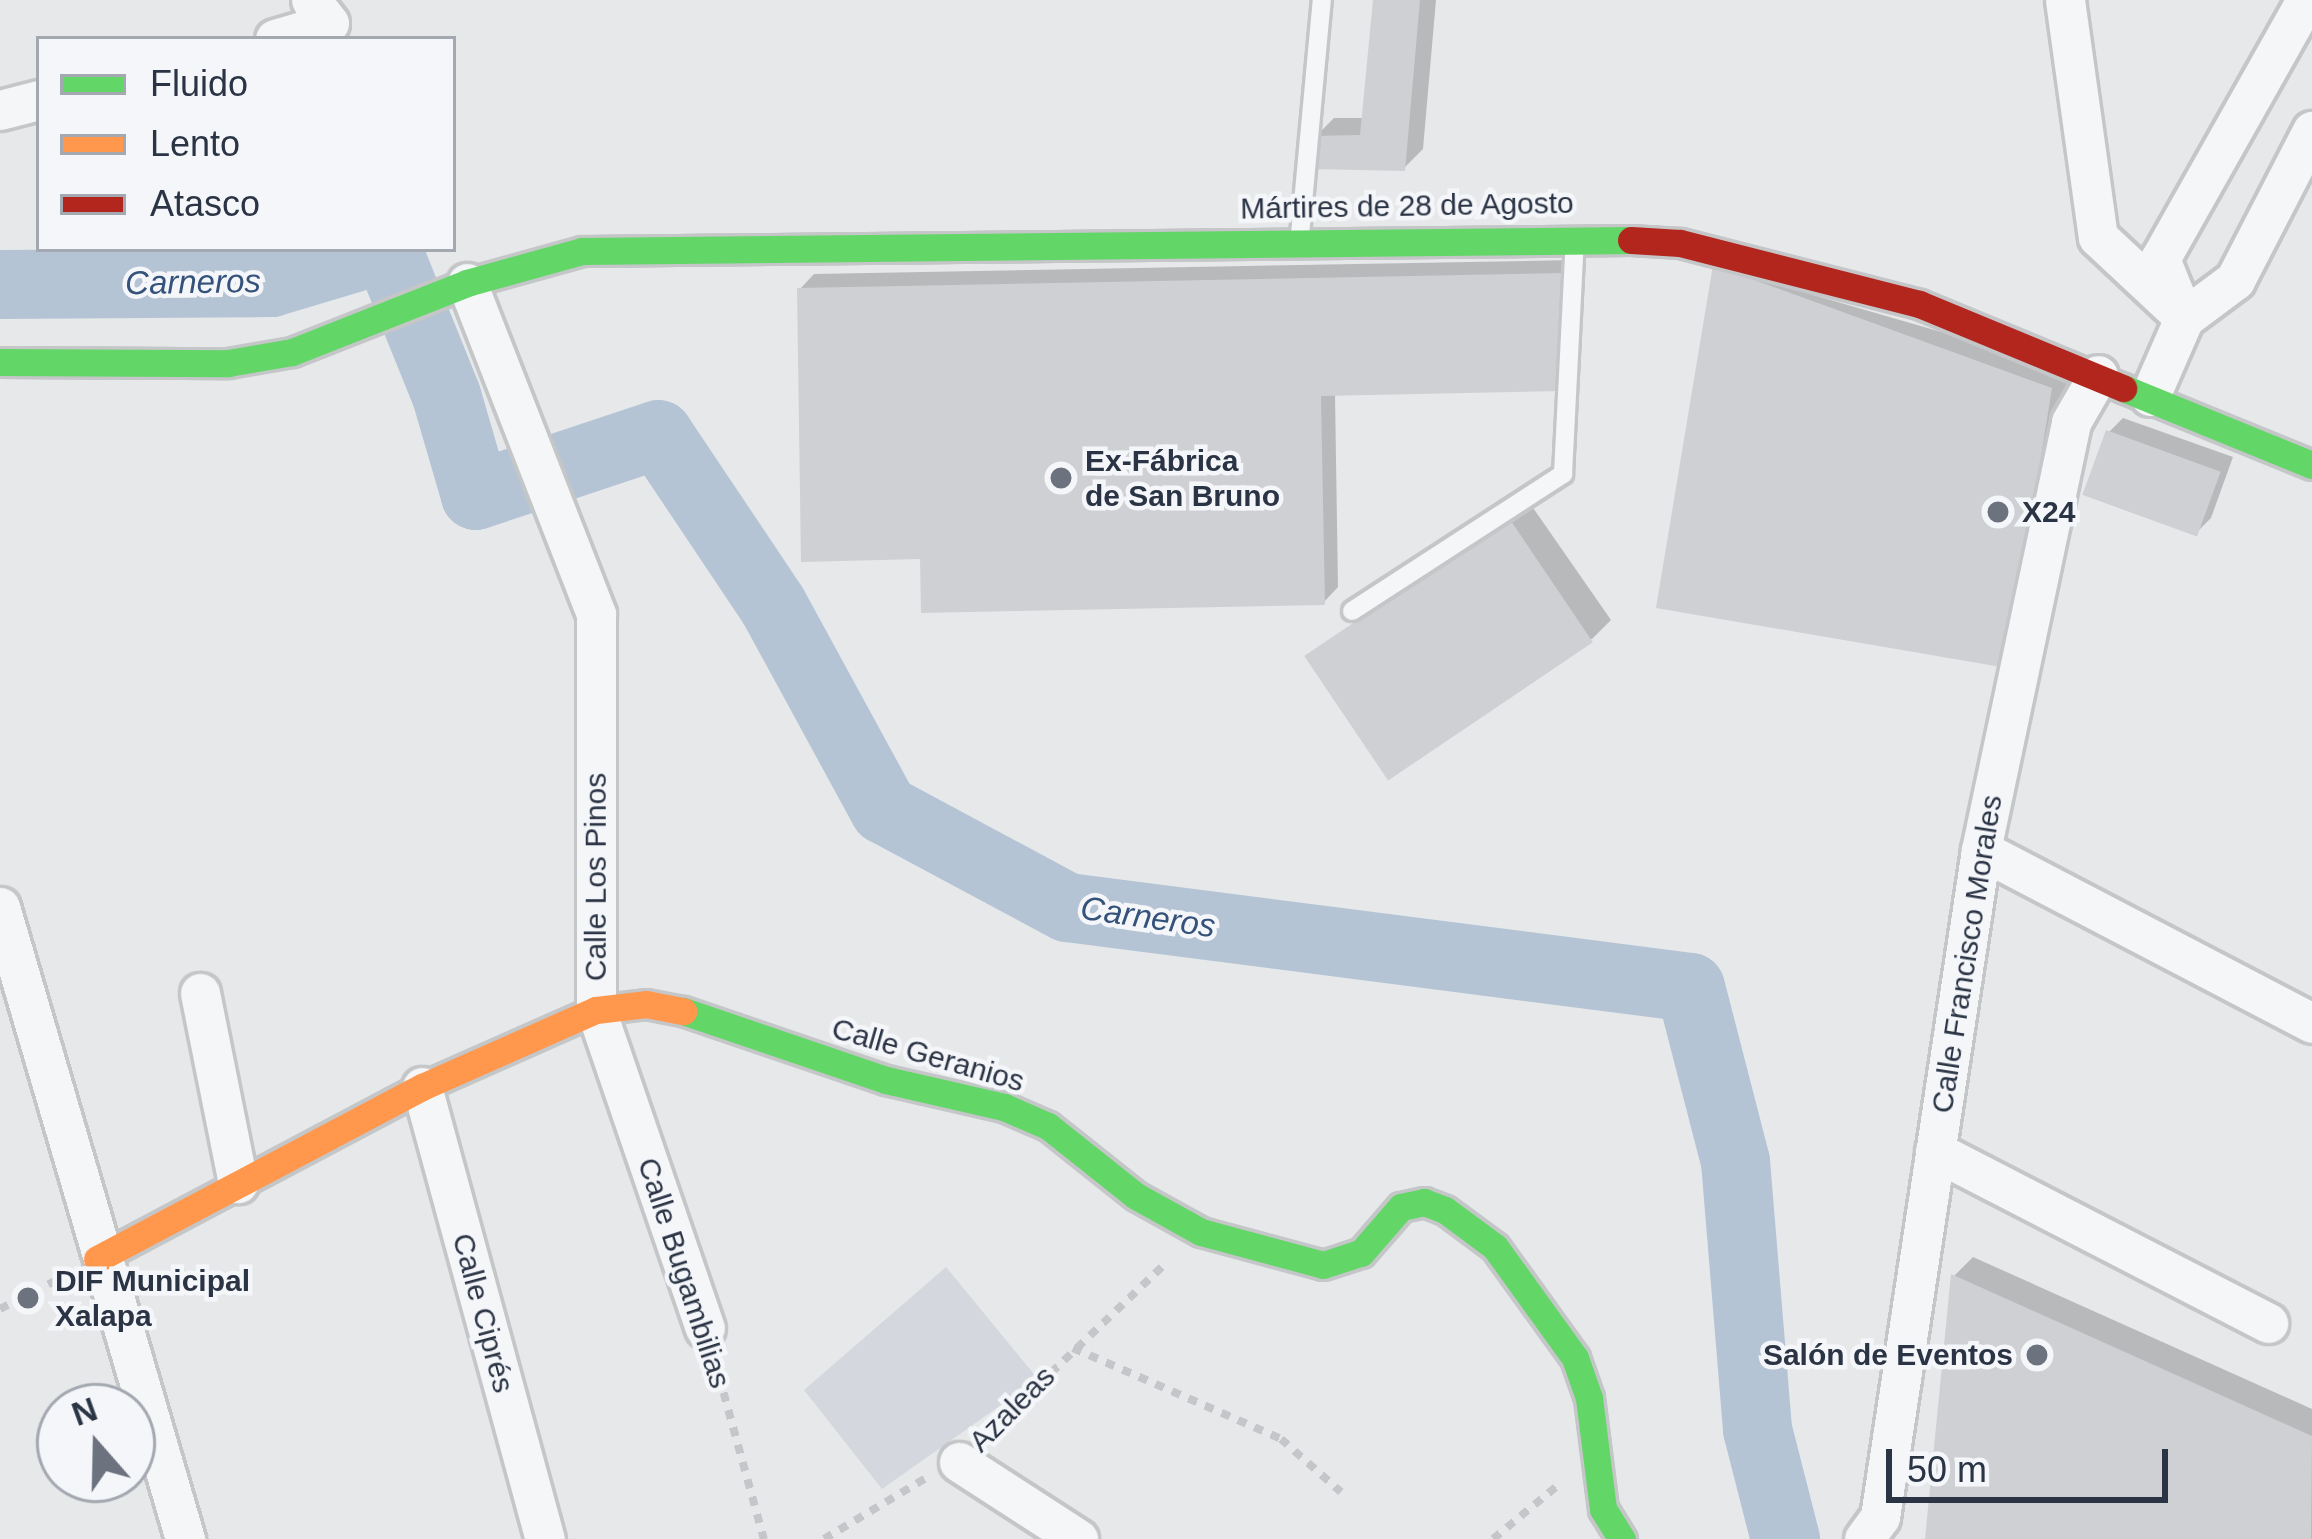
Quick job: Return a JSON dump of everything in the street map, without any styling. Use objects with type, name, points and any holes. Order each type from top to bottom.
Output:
[{"type":"main road","name":"Mártires de 28 de Agosto","points":[[0,362],[228,363],[292,352],[452,289],[582,251],[1575,236],[1680,243],[1789,266],[1918,304],[2312,465]]},
{"type":"main road","name":"Calle Geranios","points":[[596,1010],[646,1004],[710,1016],[797,1053],[1004,1107],[1048,1126],[1136,1196],[1201,1232],[1323,1265],[1361,1253],[1401,1208],[1424,1202],[1445,1210],[1495,1247],[1575,1358],[1603,1509],[1622,1539]]},
{"type":"main road","name":"Calle Los Pinos","points":[[98,1258],[422,1087],[596,1010]]},
{"type":"street","points":[[284,36],[328,22],[311,0]]},
{"type":"street","points":[[2066,0],[2098,237],[2184,318]]},
{"type":"street","points":[[2184,318],[2160,260],[2306,0]]},
{"type":"street","points":[[0,110],[36,101]]},
{"type":"street","points":[[2150,396],[2184,318],[2235,280],[2312,131]]},
{"type":"street","name":"Calle Los Pinos","points":[[452,289],[533,444],[596,614],[596,1010]]},
{"type":"street","name":"Calle Francisco Morales","points":[[1879,1532],[1981,850],[2071,422],[2098,375]]},
{"type":"street","points":[[1981,850],[2312,1023]]},
{"type":"street","points":[[1,908],[98,1258],[185,1539]]},
{"type":"street","points":[[200,993],[238,1183]]},
{"type":"street","name":"Calle Bugambilias","points":[[596,1010],[705,1328]]},
{"type":"street","name":"Calle Ciprés","points":[[422,1087],[545,1539]]},
{"type":"street","points":[[1935,1151],[2268,1323]]},
{"type":"street","points":[[959,1462],[1078,1539]]},
{"type":"lane","points":[[1299,240],[1322,0]]},
{"type":"lane","points":[[1352,611],[1563,474],[1575,236]]},
{"type":"path","name":"Azaleas","points":[[824,1539],[959,1462],[1072,1348],[1201,1232]]},
{"type":"path","points":[[0,1309],[98,1258]]},
{"type":"path","name":"Calle Bugambilias","points":[[705,1328],[764,1539]]},
{"type":"path","name":"Azaleas","points":[[1072,1348],[1281,1439],[1341,1492]]},
{"type":"path","points":[[1493,1539],[1596,1455]]},
{"type":"shaded area","points":[[946,1267],[1038,1379],[882,1489],[804,1390]]},
{"type":"building","points":[[1373,0],[1420,0],[1405,171],[1311,169],[1312,136],[1360,135]]},
{"type":"building","points":[[1713,265],[2052,388],[2007,668],[1656,608]]},
{"type":"building","name":"Ex-Fábrica de San Bruno","points":[[1562,273],[1564,391],[1321,396],[1325,605],[921,613],[920,559],[801,562],[797,288]]},
{"type":"building","points":[[2106,430],[2221,472],[2197,537],[2082,495]]},
{"type":"building","points":[[1509,518],[1593,642],[1388,780],[1304,656]]},
{"type":"building","name":"Salón de Eventos","points":[[1951,1274],[2312,1436],[2311,1539],[1925,1539]]},
{"type":"waterway","name":"Carneros","points":[[0,284],[271,282],[371,252]]},
{"type":"waterway","name":"Carneros","points":[[388,252],[446,395],[475,495],[658,434],[772,604],[884,809],[1067,907],[1690,987],[1735,1161],[1757,1429],[1785,1539]]},
{"type":"traffic: fast","points":[[0,362],[228,363],[292,352],[467,283],[582,251],[1631,240]]},
{"type":"traffic: fast","points":[[2123,388],[2312,465]]},
{"type":"traffic: fast","points":[[683,1011],[886,1080],[1004,1107],[1048,1126],[1136,1196],[1201,1232],[1323,1265],[1361,1253],[1401,1207],[1424,1202],[1445,1210],[1495,1247],[1575,1358],[1589,1398],[1603,1509],[1622,1539]]},
{"type":"traffic: slow","points":[[97,1259],[422,1087],[596,1010],[646,1004],[683,1011]]},
{"type":"traffic: jam","points":[[1631,240],[1680,243],[1919,304],[2123,388]]},
{"type":"place","name":"Ex-Fábrica de San Bruno","points":[[1061,478]]},
{"type":"place","name":"X24","points":[[1998,512]]},
{"type":"place","name":"DIF Municipal Xalapa","points":[[28,1298]]},
{"type":"place","name":"Salón de Eventos","points":[[2037,1355]]}]
